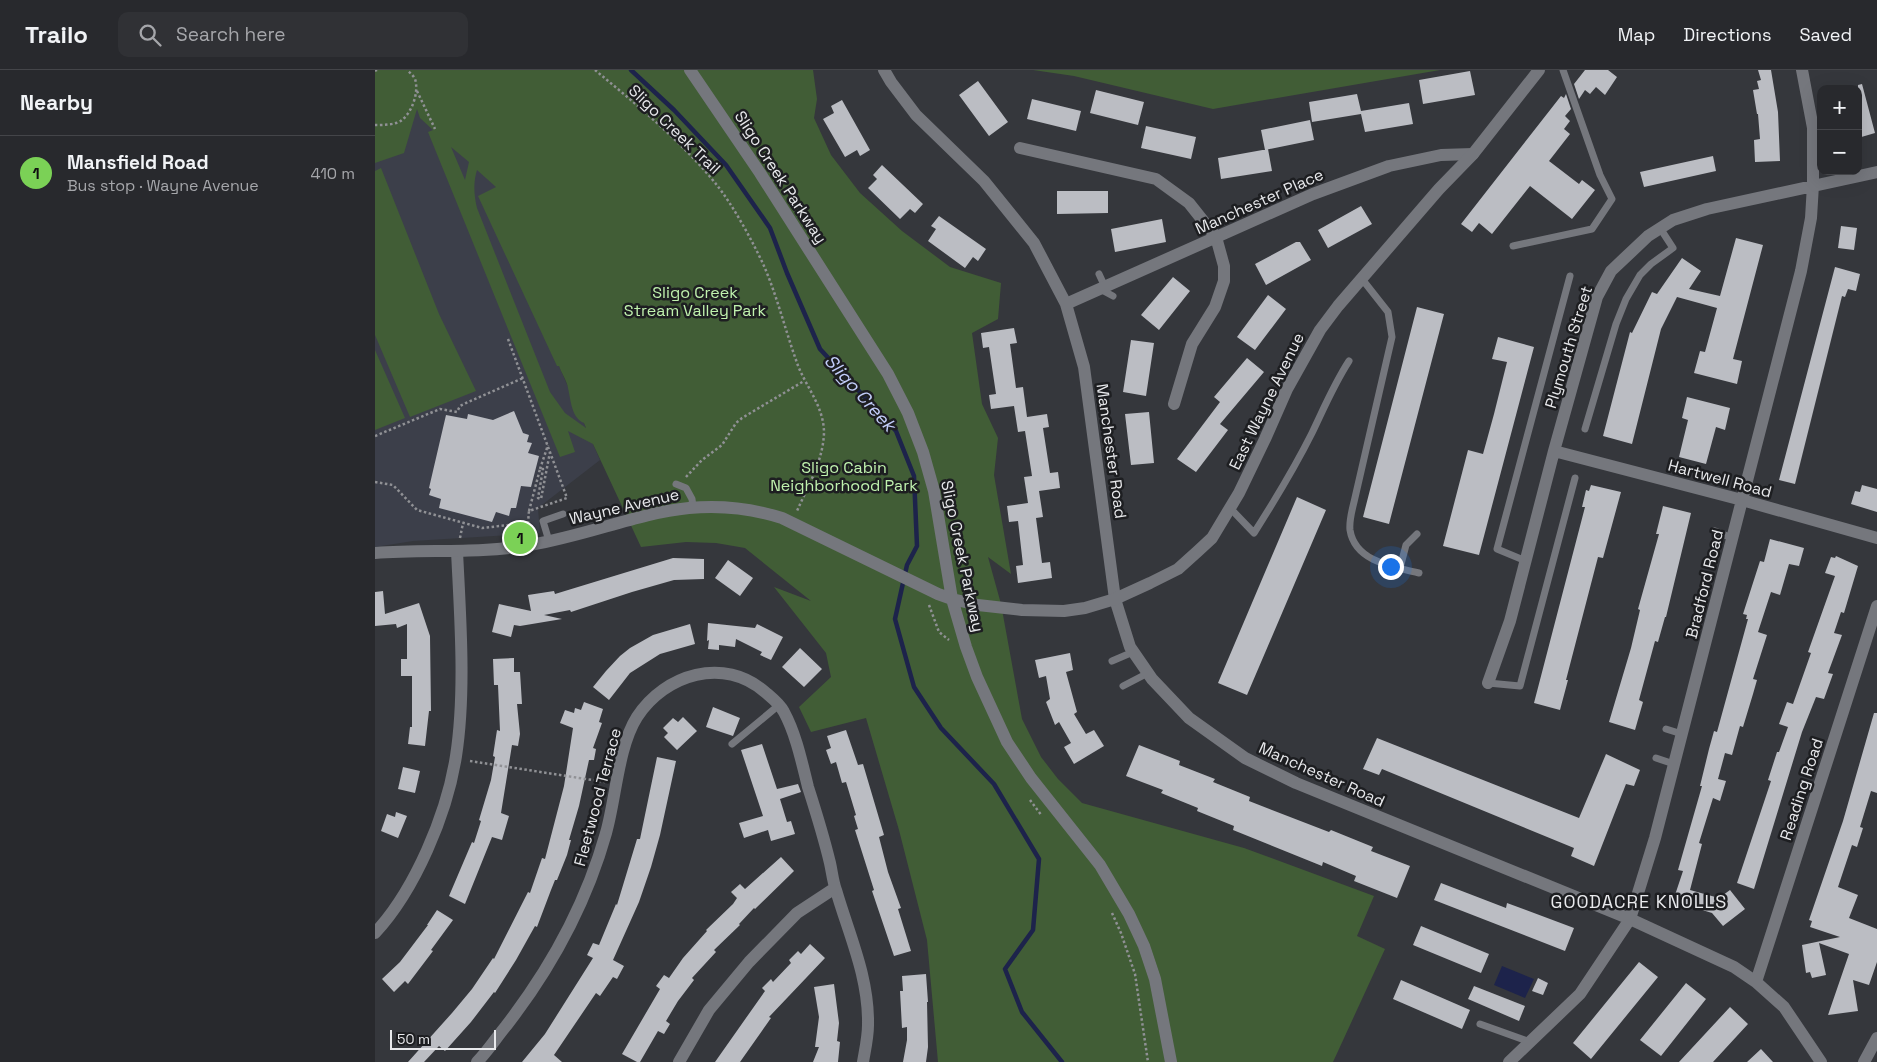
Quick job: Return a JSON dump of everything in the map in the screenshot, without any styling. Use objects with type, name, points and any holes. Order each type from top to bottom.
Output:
[{"type":"street","name":"Sligo Creek Parkway","points":[[690,70],[760,174],[888,374],[908,413],[923,452],[934,491],[952,600],[977,677],[1007,742],[1031,778],[1100,865],[1117,891],[1144,946],[1155,979],[1171,1062]]},
{"type":"street","name":"Manchester Road","points":[[884,70],[916,115],[984,182],[1034,243],[1066,304],[1084,367],[1115,598],[1130,648],[1148,672],[1189,718],[1245,758],[1296,783],[1630,919],[1734,967],[1756,982],[1785,1007],[1821,1062]]},
{"type":"street","name":"East Wayne Avenue","points":[[952,600],[1022,610],[1046,611],[1085,608],[1133,592],[1177,569],[1212,538],[1248,476],[1287,389],[1320,330],[1338,306],[1439,189],[1473,154],[1539,70]]},
{"type":"street","name":"Bradford Road","points":[[1509,1062],[1580,994],[1630,919],[1655,838],[1801,271],[1811,218],[1813,185],[1813,128],[1802,70]]},
{"type":"street","points":[[1020,148],[1156,179],[1189,204],[1216,237],[1224,266],[1224,281],[1215,307],[1192,344],[1174,404]]},
{"type":"street","name":"Manchester Place","points":[[1066,304],[1106,291],[1216,237],[1313,194],[1389,166],[1441,155],[1473,154]]},
{"type":"street","name":"Plymouth Street","points":[[1488,683],[1510,621],[1554,451],[1597,297],[1611,271],[1648,236],[1673,220],[1813,185],[1877,172]]},
{"type":"street","name":"Hartwell Road","points":[[1554,451],[1742,500],[1877,538]]},
{"type":"street","name":"Wayne Avenue","points":[[375,553],[529,545],[649,514],[693,507],[730,507],[764,513],[803,527],[922,587],[952,600]]},
{"type":"street","points":[[375,933],[387,920],[412,880],[432,838],[448,790],[456,756],[461,655],[458,548]]},
{"type":"street","name":"Reading Road","points":[[1756,982],[1877,606]]},
{"type":"street","name":"Fleetwood Terrace","points":[[477,1062],[531,994],[560,945],[591,880],[607,832],[623,750],[636,718],[649,702],[673,682],[700,673],[726,673],[754,683],[779,705],[784,712],[798,750],[835,888],[860,962],[867,994],[868,1026],[863,1062]]},
{"type":"street","points":[[679,1062],[709,1010],[749,962],[797,913],[835,888]]},
{"type":"street","points":[[1865,1062],[1877,1039]]},
{"type":"lane","points":[[1513,246],[1592,229],[1612,199],[1600,175],[1563,70]]},
{"type":"lane","points":[[1585,429],[1616,324],[1626,299],[1640,275],[1651,264],[1673,248],[1660,228]]},
{"type":"lane","points":[[1099,274],[1106,291]]},
{"type":"lane","points":[[1526,561],[1497,549],[1570,276]]},
{"type":"lane","points":[[1362,279],[1388,312],[1392,337],[1353,502],[1350,529],[1357,546],[1371,559],[1419,573]]},
{"type":"lane","points":[[1230,508],[1253,533],[1282,488],[1311,434],[1337,379],[1349,361]]},
{"type":"lane","points":[[1488,683],[1520,686],[1575,478]]},
{"type":"lane","points":[[678,485],[686,488],[690,494],[693,507]]},
{"type":"lane","points":[[549,541],[543,521],[563,514]]},
{"type":"lane","points":[[1715,531],[1732,538]]},
{"type":"lane","points":[[1400,568],[1407,545],[1417,534]]},
{"type":"lane","points":[[1112,661],[1133,652]]},
{"type":"lane","points":[[1123,686],[1148,672]]},
{"type":"lane","points":[[732,744],[779,705]]},
{"type":"lane","points":[[1666,729],[1682,734]]},
{"type":"lane","points":[[1656,758],[1674,764]]},
{"type":"lane","points":[[1481,1024],[1530,1042]]},
{"type":"path","points":[[407,70],[414,77],[417,89],[435,129]]},
{"type":"path","name":"Sligo Creek Trail","points":[[595,70],[677,141],[717,186],[765,268],[804,381],[821,409],[824,432],[820,456],[795,515]]},
{"type":"path","points":[[375,125],[385,125],[402,120],[412,106],[417,89]]},
{"type":"path","points":[[508,339],[567,498],[529,511]]},
{"type":"path","points":[[375,436],[427,412],[440,409],[457,412],[460,406],[523,378]]},
{"type":"path","points":[[678,485],[702,460],[722,445],[736,423],[742,418],[804,381]]},
{"type":"path","points":[[375,482],[393,485],[417,510],[463,523],[482,528],[528,523],[529,511],[540,468],[548,445]]},
{"type":"path","points":[[540,468],[543,469],[538,498],[541,498],[551,451]]},
{"type":"path","points":[[458,548],[463,523]]},
{"type":"path","points":[[470,761],[616,784]]},
{"type":"path","points":[[1139,1001],[1148,1062]]},
{"type":"shaded area","points":[[410,83],[547,233],[548,341],[600,460],[538,508],[540,533],[413,541],[375,547],[375,96]]},
{"type":"green space","name":"Sligo Creek Stream Valley Park","points":[[375,70],[813,70],[817,99],[814,118],[831,155],[860,193],[902,231],[950,267],[1001,283],[998,319],[972,333],[982,404],[998,438],[994,475],[1011,574],[988,557],[1001,604],[1022,719],[1041,757],[1058,779],[1082,803],[1244,848],[1374,896],[1357,936],[1385,949],[1333,1062],[938,1062],[927,940],[899,830],[866,718],[811,732],[799,707],[831,677],[826,653],[774,587],[811,601],[745,548],[716,543],[686,542],[641,547],[593,444],[568,431],[575,452],[560,457],[428,132],[433,130],[420,118],[417,109],[404,153],[375,163]],"holes":[[[451,147],[469,162],[465,180]],[[477,170],[496,187],[478,196],[557,366],[559,366],[567,384],[576,416],[584,423],[586,428],[565,413],[550,392],[477,208],[474,189]]]},
{"type":"green space","points":[[1033,70],[1440,70],[1213,109],[1074,76]]},
{"type":"green space","points":[[381,168],[439,314],[476,391],[410,417],[375,335],[375,171]]},
{"type":"green space","points":[[375,350],[405,418],[375,430]]},
{"type":"water","points":[[1502,966],[1534,979],[1525,998],[1494,985]]},
{"type":"building","points":[[1585,70],[1608,70],[1617,77],[1605,95],[1596,87],[1590,94],[1585,90],[1579,99],[1574,84]]},
{"type":"building","points":[[1758,70],[1771,70],[1778,112],[1780,161],[1755,162],[1754,140],[1760,139],[1758,114],[1753,90],[1759,89],[1757,81],[1761,80]]},
{"type":"building","points":[[1470,71],[1475,95],[1423,104],[1419,80]]},
{"type":"building","points":[[978,81],[1008,122],[989,136],[959,95]]},
{"type":"building","points":[[1862,84],[1875,133],[1862,137],[1862,85],[1858,85]]},
{"type":"building","points":[[1096,90],[1144,102],[1138,125],[1090,113]]},
{"type":"building","points":[[1357,94],[1361,111],[1409,103],[1413,124],[1365,132],[1361,114],[1312,122],[1309,102]]},
{"type":"building","points":[[1566,94],[1571,109],[1565,116],[1570,121],[1564,129],[1570,134],[1549,161],[1579,184],[1582,180],[1595,190],[1572,219],[1530,186],[1492,234],[1479,223],[1472,232],[1461,224],[1561,96],[1564,98]]},
{"type":"building","points":[[1032,99],[1081,111],[1076,131],[1027,119]]},
{"type":"building","points":[[842,100],[870,150],[860,156],[857,150],[845,157],[823,119],[834,113],[831,106]]},
{"type":"building","points":[[1310,120],[1314,140],[1265,150],[1261,130]]},
{"type":"building","points":[[1146,126],[1196,137],[1191,159],[1141,148]]},
{"type":"building","points":[[1268,149],[1272,171],[1221,179],[1218,158]]},
{"type":"building","points":[[1713,156],[1716,171],[1644,187],[1640,172]]},
{"type":"building","points":[[882,165],[923,204],[915,213],[910,209],[900,219],[868,188],[877,179],[873,175]]},
{"type":"building","points":[[1057,191],[1108,191],[1108,213],[1057,214]]},
{"type":"building","points":[[1361,206],[1372,224],[1328,248],[1318,230]]},
{"type":"building","points":[[939,216],[986,249],[978,261],[973,257],[965,268],[928,241],[936,229],[931,226]]},
{"type":"building","points":[[1162,219],[1166,242],[1115,252],[1111,229]]},
{"type":"building","points":[[1841,226],[1857,228],[1854,250],[1838,248]]},
{"type":"building","points":[[1736,238],[1763,245],[1733,359],[1742,361],[1737,384],[1694,373],[1700,351],[1705,352],[1717,308],[1677,297],[1661,329],[1632,444],[1603,436],[1630,332],[1632,333],[1652,292],[1657,294],[1682,258],[1701,271],[1689,289],[1720,296]]},
{"type":"building","points":[[1296,242],[1300,242],[1311,260],[1266,285],[1255,264]]},
{"type":"building","points":[[1835,267],[1860,274],[1856,291],[1848,289],[1845,297],[1842,296],[1795,484],[1779,480]]},
{"type":"building","points":[[1173,277],[1190,291],[1159,330],[1141,315]]},
{"type":"building","points":[[1268,295],[1286,309],[1255,350],[1237,337]]},
{"type":"building","points":[[1417,307],[1444,314],[1389,524],[1363,517]]},
{"type":"building","points":[[1014,328],[1017,343],[1010,344],[1016,388],[1023,387],[1027,417],[1047,414],[1049,427],[1043,428],[1050,473],[1058,472],[1060,488],[1039,491],[1043,517],[1036,518],[1042,563],[1050,562],[1052,578],[1018,583],[1016,566],[1023,565],[1018,521],[1009,522],[1007,506],[1028,503],[1024,477],[1032,476],[1025,431],[1018,432],[1014,406],[991,409],[989,395],[996,394],[989,347],[983,348],[981,333]]},
{"type":"building","points":[[1498,337],[1534,347],[1479,555],[1443,546],[1468,450],[1483,454],[1494,414],[1507,362],[1492,359]]},
{"type":"building","points":[[1131,340],[1154,343],[1146,396],[1123,392]]},
{"type":"building","points":[[1247,358],[1264,372],[1220,424],[1228,430],[1196,472],[1177,459],[1220,402],[1214,397]]},
{"type":"building","points":[[1687,397],[1730,408],[1725,430],[1716,427],[1706,464],[1679,457],[1688,420],[1682,418]]},
{"type":"building","points":[[514,411],[523,433],[529,435],[527,442],[532,443],[528,453],[539,456],[531,487],[521,486],[516,508],[511,508],[509,516],[496,512],[492,522],[439,508],[441,499],[429,495],[431,489],[429,488],[446,415],[467,419],[468,414],[493,420]]},
{"type":"building","points":[[1149,412],[1154,463],[1131,465],[1125,414]]},
{"type":"building","points":[[1591,485],[1621,492],[1603,558],[1598,557],[1560,710],[1534,703],[1585,507],[1582,507],[1586,490],[1589,491]]},
{"type":"building","points":[[1862,485],[1877,489],[1877,512],[1851,504],[1855,491],[1860,492]]},
{"type":"building","points":[[1297,497],[1326,510],[1247,695],[1218,683]]},
{"type":"building","points":[[1663,506],[1691,513],[1666,617],[1658,642],[1655,641],[1639,700],[1643,702],[1635,730],[1609,722],[1631,648],[1640,610],[1638,609],[1659,534],[1656,534]]},
{"type":"building","points":[[1770,539],[1804,548],[1799,566],[1789,564],[1780,595],[1771,592],[1758,632],[1767,635],[1753,679],[1757,680],[1743,727],[1740,726],[1732,755],[1725,753],[1718,779],[1726,781],[1720,801],[1713,798],[1699,843],[1702,844],[1690,890],[1719,898],[1730,890],[1745,909],[1723,926],[1712,913],[1673,901],[1683,871],[1678,870],[1702,786],[1700,786],[1709,749],[1714,731],[1717,732],[1748,619],[1746,619],[1747,615],[1743,614],[1760,561],[1764,562]]},
{"type":"building","points":[[1836,556],[1858,566],[1844,613],[1841,612],[1834,633],[1842,635],[1828,673],[1833,674],[1824,699],[1816,697],[1802,732],[1754,889],[1737,883],[1771,781],[1768,780],[1777,752],[1779,752],[1788,727],[1779,724],[1787,702],[1793,704],[1811,653],[1808,652],[1835,576],[1825,573],[1831,557],[1835,558]]},
{"type":"building","points":[[673,558],[704,559],[704,579],[674,580],[571,612],[570,610],[544,615],[562,619],[520,626],[514,625],[511,637],[492,632],[499,604],[531,611],[528,595],[554,591],[555,594]]},
{"type":"building","points":[[728,560],[753,578],[740,596],[715,578]]},
{"type":"building","points":[[383,591],[385,614],[419,603],[430,636],[431,711],[429,711],[425,746],[408,744],[410,727],[412,727],[412,676],[401,676],[401,659],[407,659],[407,624],[397,628],[396,624],[375,626],[375,592]]},
{"type":"building","points":[[708,623],[755,628],[757,624],[783,637],[771,660],[760,655],[762,652],[736,639],[735,647],[719,645],[719,650],[708,649]]},
{"type":"building","points":[[690,624],[695,644],[660,654],[630,673],[609,700],[593,687],[620,656],[630,648],[653,635]]},
{"type":"building","points":[[800,648],[822,669],[804,687],[782,667]]},
{"type":"building","points":[[1070,653],[1073,670],[1066,672],[1077,712],[1074,714],[1086,734],[1094,730],[1104,746],[1074,764],[1064,747],[1071,743],[1059,722],[1055,725],[1046,702],[1050,699],[1046,676],[1039,678],[1035,660]]},
{"type":"building","points":[[514,658],[514,672],[520,672],[522,704],[517,704],[520,734],[518,746],[512,745],[501,813],[509,816],[502,840],[492,837],[465,904],[449,896],[472,842],[474,843],[491,780],[497,730],[500,731],[498,685],[494,685],[493,659]]},
{"type":"building","points":[[584,702],[603,709],[599,722],[602,723],[593,748],[596,749],[594,760],[589,760],[567,855],[537,927],[535,926],[495,993],[445,1051],[439,1046],[424,1062],[408,1062],[452,1013],[494,959],[528,892],[530,893],[542,858],[545,859],[564,786],[573,728],[560,723],[565,710],[574,713],[575,708],[581,710]]},
{"type":"building","points":[[713,707],[740,718],[733,736],[706,727]]},
{"type":"building","points":[[1874,713],[1877,713],[1877,793],[1871,791],[1860,827],[1863,828],[1857,847],[1852,845],[1838,887],[1858,895],[1849,918],[1877,929],[1877,962],[1869,985],[1853,980],[1858,1011],[1828,1015],[1849,954],[1819,943],[1826,975],[1812,978],[1810,972],[1806,973],[1802,945],[1840,937],[1810,927],[1812,921],[1809,920],[1843,821]]},
{"type":"building","points":[[683,717],[697,731],[677,750],[664,737],[668,733],[663,728],[673,718],[678,722]]},
{"type":"building","points":[[846,730],[858,765],[863,764],[884,835],[879,837],[888,872],[901,908],[898,909],[911,951],[894,956],[872,891],[874,890],[855,830],[858,829],[854,816],[856,815],[846,782],[842,783],[836,762],[831,764],[826,750],[831,748],[827,736]]},
{"type":"building","points":[[1377,738],[1579,818],[1606,754],[1640,770],[1634,786],[1626,784],[1594,866],[1571,856],[1574,848],[1382,769],[1379,775],[1363,769]]},
{"type":"building","points":[[762,744],[777,789],[798,784],[801,792],[780,799],[787,822],[791,821],[795,834],[771,841],[768,830],[744,838],[739,823],[763,816],[741,750]]},
{"type":"building","points":[[1139,745],[1180,761],[1179,765],[1215,779],[1213,782],[1250,797],[1249,801],[1329,832],[1331,830],[1373,847],[1371,851],[1410,866],[1397,898],[1354,881],[1356,876],[1323,862],[1322,866],[1233,830],[1234,826],[1197,811],[1198,808],[1161,793],[1163,790],[1126,776]]},
{"type":"building","points":[[657,757],[676,761],[651,867],[639,902],[613,960],[624,966],[617,979],[613,977],[600,996],[596,993],[554,1055],[562,1062],[522,1062],[545,1034],[593,958],[587,955],[593,943],[599,945],[617,905],[637,839],[640,839]]},
{"type":"building","points":[[403,767],[420,771],[415,793],[398,789]]},
{"type":"building","points":[[396,812],[407,816],[398,838],[381,831],[387,814],[395,817]]},
{"type":"building","points":[[781,857],[794,871],[754,908],[740,925],[714,950],[716,952],[692,978],[694,980],[666,1021],[670,1024],[664,1034],[658,1031],[640,1062],[622,1054],[660,989],[656,986],[664,975],[669,978],[706,930],[733,904],[737,898],[731,892],[740,884],[745,889]]},
{"type":"building","points":[[1441,883],[1506,908],[1507,903],[1574,928],[1565,951],[1434,900]]},
{"type":"building","points":[[437,910],[453,920],[408,984],[405,981],[394,992],[382,979],[400,962]]},
{"type":"building","points":[[1421,926],[1489,954],[1481,973],[1413,945]]},
{"type":"building","points":[[810,944],[825,958],[769,1017],[771,1018],[740,1062],[715,1062],[765,991],[762,988],[771,979],[773,982],[791,963],[789,960],[798,951],[801,954]]},
{"type":"building","points":[[1639,962],[1658,977],[1591,1059],[1573,1043]]},
{"type":"building","points":[[926,974],[928,1047],[926,1062],[903,1062],[907,1027],[902,1028],[900,991],[903,991],[902,976]]},
{"type":"building","points":[[1538,978],[1548,983],[1543,995],[1532,991]]},
{"type":"building","points":[[1401,980],[1470,1010],[1462,1029],[1393,999]]},
{"type":"building","points":[[1686,983],[1706,999],[1661,1056],[1640,1040]]},
{"type":"building","points":[[834,984],[839,1023],[837,1041],[840,1042],[838,1062],[813,1062],[819,1047],[815,1047],[819,1017],[814,987]]},
{"type":"building","points":[[1474,986],[1525,1006],[1519,1021],[1468,999]]},
{"type":"building","points":[[1730,1007],[1748,1024],[1713,1062],[1679,1062]]},
{"type":"building","points":[[1761,1049],[1773,1062],[1747,1062]]},
{"type":"waterway","name":"Sligo Creek","points":[[631,70],[674,110],[726,165],[770,228],[820,349],[896,431],[914,476],[917,546],[907,565],[895,619],[914,687],[941,728],[994,784],[1039,859],[1033,930],[1005,969],[1022,1012],[1062,1062]]},
{"type":"place","name":"Mansfield Road","points":[[520,538]]},
{"type":"district","name":"GOODACRE KNOLLS","points":[[1639,902]]},
{"type":"park label","name":"Sligo Cabin Neighborhood Park","points":[[844,476]]}]
